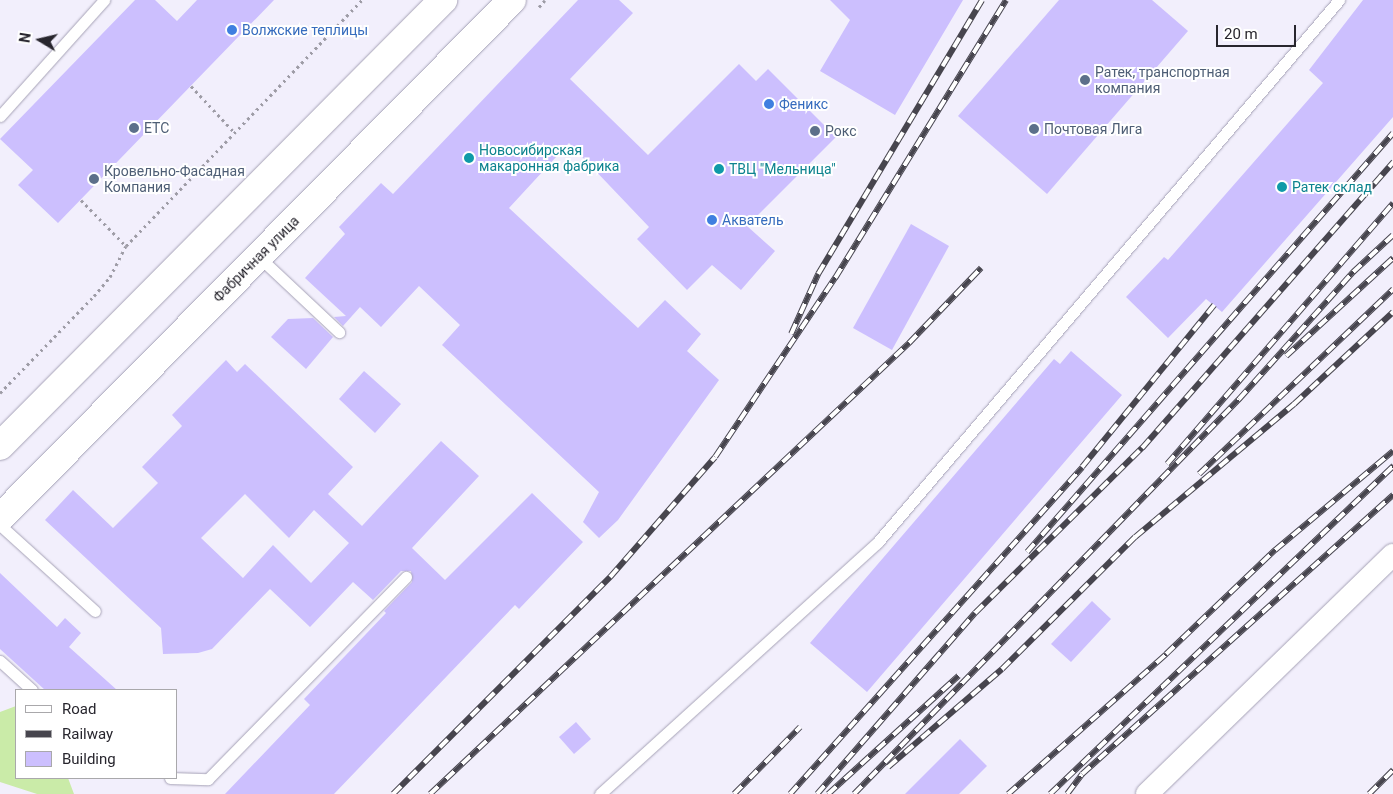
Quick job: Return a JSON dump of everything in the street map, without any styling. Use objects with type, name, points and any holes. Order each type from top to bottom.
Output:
[{"type":"main road","points":[[0,446],[443,0]]},
{"type":"main road","name":"Фабричная улица","points":[[0,518],[512,0]]},
{"type":"street","points":[[1147,794],[1393,555]]},
{"type":"lane","points":[[0,116],[104,0]]},
{"type":"lane","points":[[600,794],[877,543],[1339,0]]},
{"type":"lane","points":[[259,257],[339,332]]},
{"type":"lane","points":[[0,525],[95,611]]},
{"type":"lane","points":[[178,778],[208,779],[406,577]]},
{"type":"lane","points":[[0,661],[31,689]]},
{"type":"path","points":[[0,393],[94,296],[110,277],[126,246],[362,0]]},
{"type":"path","points":[[190,86],[234,132]]},
{"type":"path","points":[[81,200],[126,246]]},
{"type":"green space","points":[[15,706],[15,779],[68,779],[74,794],[37,794],[0,782],[0,712]]},
{"type":"building","points":[[135,0],[155,0],[177,21],[197,0],[274,0],[58,223],[18,185],[33,170],[0,139]]},
{"type":"building","points":[[578,0],[619,0],[633,13],[570,79],[648,155],[739,64],[756,81],[768,69],[836,137],[747,226],[775,251],[741,290],[712,265],[687,290],[637,239],[649,227],[569,143],[509,208],[638,328],[665,300],[701,334],[687,351],[719,380],[618,520],[599,538],[583,522],[599,492],[442,345],[460,325],[419,286],[381,327],[360,307],[343,326],[334,317],[346,316],[305,278],[345,234],[339,227],[381,183],[393,194]]},
{"type":"building","points":[[830,0],[963,0],[895,115],[820,71],[850,20]]},
{"type":"building","points":[[1059,0],[1152,0],[1188,31],[1047,194],[958,116]]},
{"type":"building","name":"Ратек склад","points":[[1363,0],[1393,0],[1393,117],[1222,312],[1206,299],[1168,338],[1126,297],[1164,257],[1168,260],[1323,83],[1309,70]]},
{"type":"building","points":[[911,224],[949,246],[892,350],[853,328]]},
{"type":"building","points":[[313,318],[333,337],[306,369],[271,337],[288,319]]},
{"type":"building","points":[[1071,351],[1122,395],[867,692],[810,643],[1054,359],[1060,364]]},
{"type":"building","points":[[226,360],[237,372],[245,364],[353,467],[328,494],[362,526],[441,441],[479,476],[412,548],[445,580],[532,493],[583,542],[519,609],[515,605],[334,794],[225,794],[310,705],[304,699],[386,613],[384,611],[412,582],[411,571],[401,571],[373,600],[353,582],[310,627],[270,589],[212,649],[198,653],[163,654],[161,628],[45,520],[73,490],[113,528],[158,483],[142,467],[182,426],[172,415]],"holes":[[[245,494],[289,538],[314,510],[349,543],[311,583],[273,545],[243,578],[201,538]]]},
{"type":"building","points":[[364,371],[401,404],[375,433],[339,399]]},
{"type":"building","points":[[0,573],[57,627],[65,618],[81,633],[69,647],[116,689],[44,689],[0,649]]},
{"type":"building","points":[[1092,601],[1111,619],[1071,662],[1051,644]]},
{"type":"building","points":[[576,722],[591,739],[574,754],[559,737]]},
{"type":"building","points":[[960,739],[987,766],[959,794],[905,794]]},
{"type":"railway","points":[[791,334],[818,274],[982,0]]},
{"type":"railway","points":[[393,794],[610,577],[715,457],[835,278],[1006,0]]},
{"type":"railway","points":[[1027,552],[1393,133]]},
{"type":"railway","points":[[817,794],[975,613],[1142,448],[1393,162]]},
{"type":"railway","points":[[1167,464],[1393,203]]},
{"type":"railway","points":[[854,794],[1239,399],[1353,272],[1393,235]]},
{"type":"railway","points":[[1286,356],[1393,258]]},
{"type":"railway","points":[[430,794],[909,343],[981,268]]},
{"type":"railway","points":[[1199,474],[1393,289]]},
{"type":"railway","points":[[790,794],[1082,467],[1214,305]]},
{"type":"railway","points":[[888,767],[1002,669],[1135,537],[1294,404],[1393,312]]},
{"type":"railway","points":[[1008,794],[1166,654],[1275,550],[1393,451]]},
{"type":"railway","points":[[1050,794],[1393,466]]},
{"type":"railway","points":[[1067,794],[1082,774],[1393,495]]},
{"type":"railway","points":[[828,794],[958,676]]},
{"type":"railway","points":[[734,794],[800,727]]},
{"type":"railway","points":[[1369,794],[1393,770]]},
{"type":"place","name":"Волжские теплицы","points":[[232,30]]},
{"type":"place","name":"Ратек, транспортная компания","points":[[1085,80]]},
{"type":"place","name":"Феникс","points":[[769,104]]},
{"type":"place","name":"ЕТС","points":[[134,128]]},
{"type":"place","name":"Почтовая Лига","points":[[1034,129]]},
{"type":"place","name":"Рокс","points":[[815,131]]},
{"type":"place","name":"Новосибирская макаронная фабрика","points":[[469,158]]},
{"type":"place","name":"ТВЦ \"Мельница\"","points":[[719,169]]},
{"type":"place","name":"Кровельно-Фасадная Компания","points":[[94,179]]},
{"type":"place","name":"Ратек склад","points":[[1282,187]]},
{"type":"place","name":"Акватель","points":[[712,220]]}]
